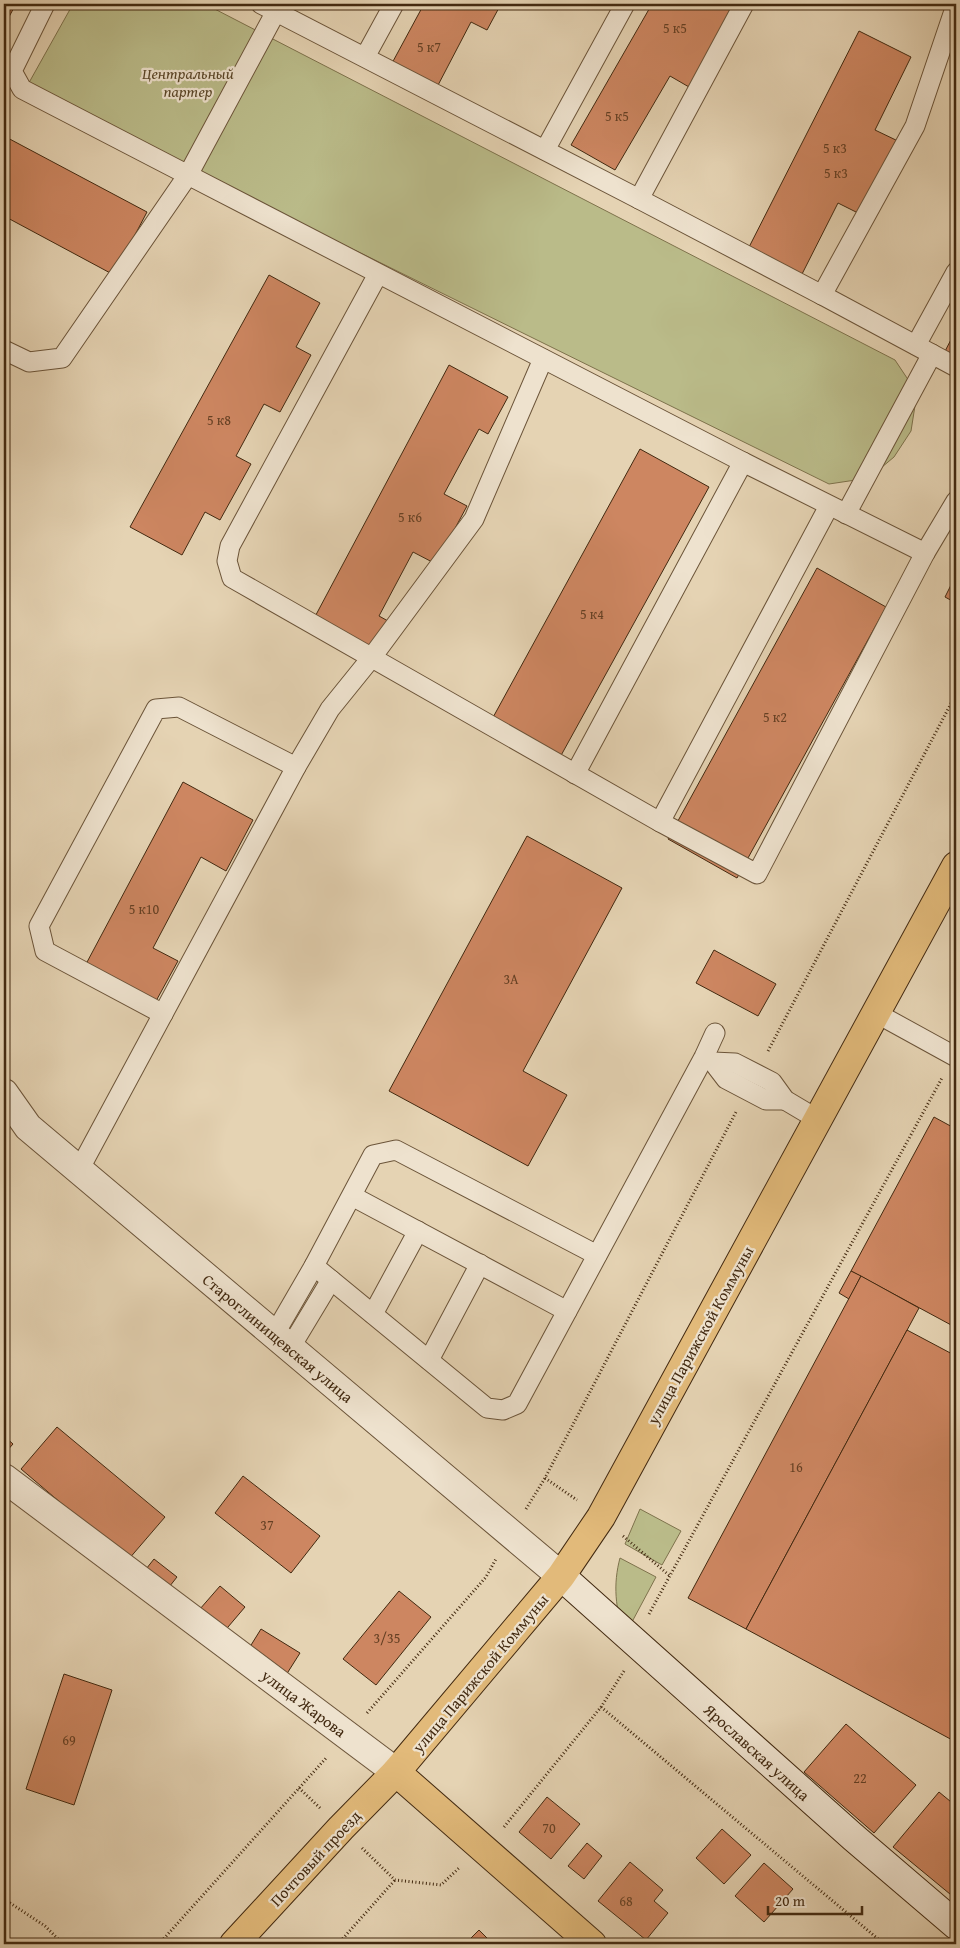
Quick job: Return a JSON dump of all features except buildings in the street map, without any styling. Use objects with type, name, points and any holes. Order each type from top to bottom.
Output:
[{"type":"main road","name":"улица Парижской Коммуны","points":[[396,1772],[561,1576],[601,1517],[956,866]]},
{"type":"main road","name":"Почтовый проезд","points":[[234,1944],[341,1828],[396,1772]]},
{"type":"main road","name":"улица Жарова","points":[[396,1772],[592,1944]]},
{"type":"street","name":"Староглинищевская улица","points":[[4,1093],[28,1127],[561,1576]]},
{"type":"street","name":"улица Жарова","points":[[4,1478],[396,1772]]},
{"type":"street","name":"Ярославская улица","points":[[561,1576],[853,1837],[956,1925]]},
{"type":"lane","points":[[45,4],[12,71],[22,88],[743,462],[925,553]]},
{"type":"lane","points":[[365,57],[394,4]]},
{"type":"lane","points":[[545,150],[625,4]]},
{"type":"lane","points":[[639,199],[744,4]]},
{"type":"lane","points":[[822,295],[915,126],[956,5]]},
{"type":"lane","points":[[4,350],[29,362],[62,358],[188,175],[272,6],[365,57],[639,199],[956,367]]},
{"type":"lane","points":[[660,822],[837,510],[924,350],[956,272]]},
{"type":"lane","points":[[378,274],[230,546],[227,562],[232,578],[660,822],[757,874],[925,553],[956,501]]},
{"type":"lane","points":[[79,1170],[296,768],[330,709],[372,657],[474,519],[543,359]]},
{"type":"lane","points":[[575,774],[743,462]]},
{"type":"lane","points":[[163,1014],[45,951],[39,926],[156,709],[179,707],[296,768]]},
{"type":"lane","points":[[876,1012],[955,1056]]},
{"type":"lane","points":[[314,1266],[487,1408],[503,1410],[517,1404],[597,1255],[708,1060],[715,1033]]},
{"type":"lane","points":[[708,1060],[734,1063],[772,1082],[785,1100],[817,1119]]},
{"type":"lane","points":[[708,1060],[726,1079],[746,1090],[766,1100],[785,1100]]},
{"type":"lane","points":[[282,1341],[314,1266],[374,1155],[396,1150],[597,1255]]},
{"type":"lane","points":[[352,1196],[567,1310]]},
{"type":"lane","points":[[372,1314],[418,1231]]},
{"type":"lane","points":[[429,1360],[480,1264]]},
{"type":"lane","points":[[282,1341],[331,1280]]},
{"type":"path","points":[[755,1073],[956,694]]},
{"type":"path","points":[[501,1831],[601,1707],[639,1646],[642,1628],[955,1056]]},
{"type":"path","points":[[159,1944],[486,1577],[554,1460],[733,1120],[746,1090]]},
{"type":"path","points":[[601,1707],[884,1944]]},
{"type":"path","points":[[338,1944],[396,1880],[441,1884]]},
{"type":"path","points":[[4,1899],[45,1926],[63,1944]]},
{"type":"green space","name":"Центральный партер","points":[[73,4],[205,4],[895,360],[917,393],[911,431],[894,457],[869,478],[829,484],[26,88]]},
{"type":"green space","points":[[640,1509],[681,1531],[662,1565],[625,1544]]},
{"type":"green space","points":[[620,1558],[656,1577],[625,1635],[619,1616],[616,1596],[616,1577]]}]
